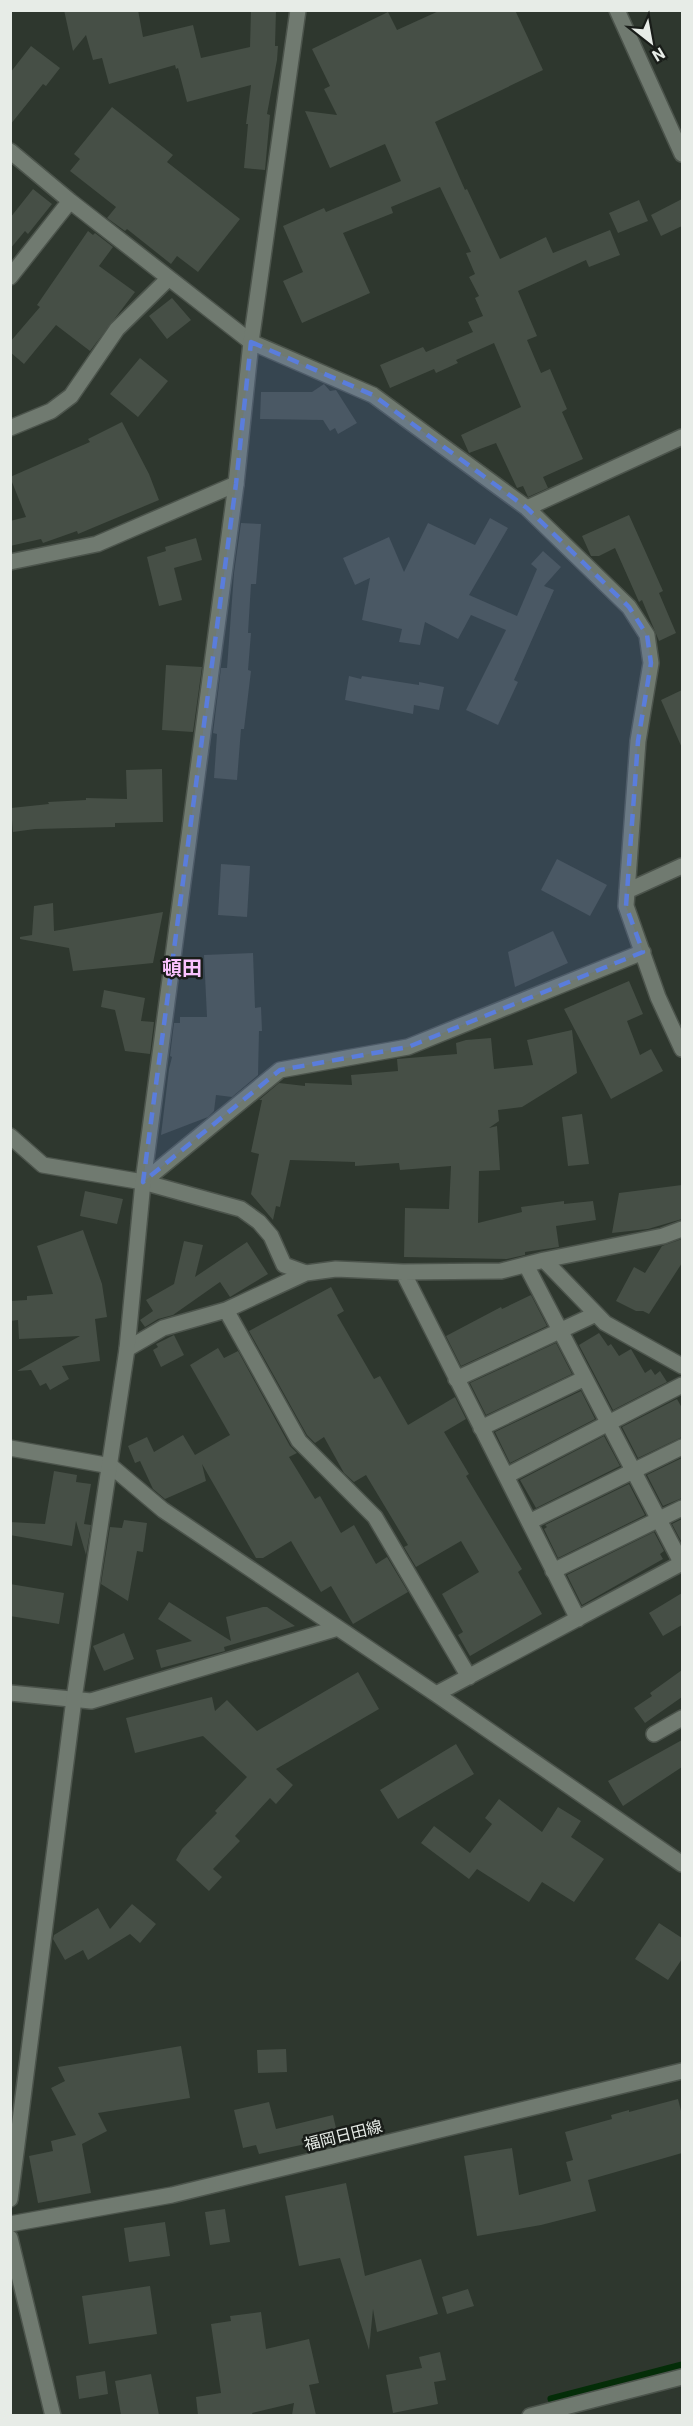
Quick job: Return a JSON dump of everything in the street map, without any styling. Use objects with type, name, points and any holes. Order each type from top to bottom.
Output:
[{"type":"street","points":[[10,2199],[74,1698],[127,1349],[143,1182],[236,484],[251,342],[298,10]]},
{"type":"street","points":[[617,10],[682,154]]},
{"type":"street","points":[[10,151],[70,201],[251,342],[373,395],[527,508],[629,607],[647,635],[651,663],[638,741],[626,906],[658,998],[682,1048]]},
{"type":"street","points":[[10,277],[70,201]]},
{"type":"street","points":[[10,428],[62,404],[117,329],[169,278]]},
{"type":"street","points":[[527,508],[682,437]]},
{"type":"street","points":[[10,562],[97,544],[236,484]]},
{"type":"street","points":[[627,891],[682,866]]},
{"type":"street","points":[[143,1182],[280,1070],[408,1047],[642,952]]},
{"type":"street","points":[[10,1136],[43,1165],[143,1182],[241,1209],[259,1222],[270,1236],[284,1265],[306,1273]]},
{"type":"street","points":[[127,1349],[163,1328],[226,1310],[306,1273],[336,1269],[402,1272],[501,1271],[663,1236],[682,1229]]},
{"type":"street","points":[[544,1260],[605,1323],[682,1366]]},
{"type":"street","points":[[436,1694],[682,1564],[526,1265]]},
{"type":"street","points":[[402,1272],[578,1619]]},
{"type":"street","points":[[226,1310],[299,1441],[375,1517],[469,1677]]},
{"type":"street","points":[[456,1379],[596,1314]]},
{"type":"street","points":[[481,1428],[585,1378]]},
{"type":"street","points":[[506,1476],[682,1385]]},
{"type":"street","points":[[529,1522],[682,1447]]},
{"type":"street","points":[[10,1448],[111,1466],[163,1510],[436,1694],[682,1864]]},
{"type":"street","points":[[553,1571],[682,1508]]},
{"type":"street","points":[[10,1693],[91,1701],[338,1628]]},
{"type":"street","points":[[654,1734],[682,1718]]},
{"type":"street","name":"福岡日田線","points":[[10,2224],[172,2195],[682,2071]]},
{"type":"street","points":[[10,2238],[53,2415]]},
{"type":"street","points":[[530,2415],[682,2377]]},
{"type":"highlighted area","points":[[251,342],[373,395],[527,508],[629,607],[647,635],[651,663],[638,741],[626,906],[643,952],[408,1047],[280,1070],[143,1182],[236,484]]},
{"type":"building","points":[[64,10],[138,10],[143,37],[193,25],[201,58],[250,47],[251,10],[276,10],[275,46],[278,46],[267,114],[270,115],[265,170],[244,168],[251,85],[187,102],[178,68],[176,69],[175,65],[109,84],[102,58],[93,60],[86,35],[73,51]]},
{"type":"building","points":[[441,10],[515,10],[543,70],[435,122],[465,190],[467,189],[500,259],[546,237],[553,253],[610,230],[620,255],[589,267],[586,260],[518,291],[537,336],[527,340],[541,373],[550,369],[567,409],[562,412],[583,459],[543,477],[548,488],[528,497],[523,486],[517,488],[496,443],[469,453],[461,435],[521,407],[494,343],[456,360],[458,363],[436,373],[434,369],[390,388],[380,365],[423,347],[426,352],[473,332],[468,322],[483,316],[475,298],[479,296],[469,277],[475,274],[466,253],[471,252],[440,187],[391,207],[393,213],[343,233],[370,293],[302,323],[283,281],[303,272],[283,226],[324,208],[326,212],[401,181],[385,144],[330,168],[305,111],[337,115],[324,89],[330,86],[312,49],[388,12],[397,30]]},
{"type":"building","points":[[31,46],[60,68],[46,86],[43,84],[10,125],[10,73]]},
{"type":"building","points":[[112,107],[173,155],[167,162],[240,219],[198,272],[177,256],[171,264],[127,229],[125,231],[107,218],[116,207],[70,171],[80,159],[74,154]]},
{"type":"building","points":[[33,189],[52,204],[28,234],[25,231],[10,249],[10,218]]},
{"type":"building","points":[[682,199],[682,226],[661,236],[651,215]]},
{"type":"building","points":[[639,200],[648,221],[618,233],[609,213]]},
{"type":"building","points":[[88,231],[93,235],[95,233],[113,247],[99,266],[135,292],[90,351],[56,325],[24,364],[10,352],[10,342],[40,307],[37,305]]},
{"type":"building","points":[[172,298],[191,320],[167,339],[149,316]]},
{"type":"building","points":[[140,358],[168,381],[138,417],[110,394]]},
{"type":"building","points":[[324,384],[330,391],[336,390],[357,423],[338,434],[335,428],[330,431],[323,420],[260,419],[261,392],[312,392]]},
{"type":"building","points":[[122,422],[149,474],[159,500],[78,534],[77,531],[43,543],[41,539],[10,546],[10,521],[26,517],[10,477],[90,442],[88,439]]},
{"type":"building","points":[[629,515],[663,591],[659,593],[676,633],[659,641],[642,600],[639,602],[615,548],[599,556],[591,556],[582,536]]},
{"type":"building","points":[[490,518],[508,528],[469,595],[517,616],[537,569],[531,564],[543,551],[561,567],[544,586],[554,590],[514,680],[518,682],[498,725],[466,710],[506,630],[471,615],[458,639],[425,622],[420,645],[399,642],[402,629],[362,620],[370,578],[355,585],[343,558],[389,537],[404,572],[428,523],[475,545]]},
{"type":"building","points":[[241,523],[261,524],[256,584],[251,584],[248,670],[251,671],[244,729],[241,729],[237,780],[214,778],[217,734],[213,733],[221,668],[227,668],[234,573]]},
{"type":"building","points":[[196,538],[202,560],[174,568],[182,600],[159,606],[147,557],[166,551],[165,547]]},
{"type":"building","points":[[166,665],[202,667],[193,732],[162,730]]},
{"type":"building","points":[[349,676],[419,685],[419,682],[444,687],[439,710],[414,705],[413,714],[345,700]]},
{"type":"building","points":[[682,690],[682,748],[661,700]]},
{"type":"building","points":[[162,769],[163,822],[115,823],[115,827],[35,829],[13,832],[11,808],[49,804],[48,802],[86,800],[86,798],[127,799],[126,770]]},
{"type":"building","points":[[557,859],[607,885],[590,916],[541,890]]},
{"type":"building","points":[[221,864],[250,866],[247,917],[218,915]]},
{"type":"building","points":[[53,903],[54,931],[163,912],[153,963],[73,971],[69,948],[20,939],[20,937],[32,935],[34,906]]},
{"type":"building","points":[[553,931],[568,963],[515,987],[508,952]]},
{"type":"building","points":[[253,953],[255,1008],[261,1007],[262,1031],[259,1031],[258,1075],[232,1097],[216,1095],[214,1111],[208,1117],[161,1135],[172,1057],[170,1056],[174,1023],[180,1023],[180,1017],[207,1017],[204,955]]},
{"type":"building","points":[[629,981],[643,1014],[627,1021],[640,1055],[651,1049],[663,1071],[611,1099],[564,1009]]},
{"type":"building","points":[[104,990],[145,998],[141,1021],[154,1022],[150,1054],[125,1051],[115,1010],[101,1007]]},
{"type":"building","points":[[572,1030],[577,1073],[522,1107],[498,1110],[499,1121],[489,1128],[497,1126],[500,1170],[479,1171],[478,1223],[522,1212],[521,1207],[564,1201],[564,1204],[593,1201],[596,1220],[556,1226],[559,1247],[525,1252],[525,1255],[507,1259],[404,1257],[405,1208],[449,1209],[451,1166],[400,1170],[399,1163],[355,1166],[355,1162],[290,1160],[280,1207],[276,1206],[273,1220],[251,1194],[259,1154],[251,1152],[262,1100],[259,1100],[279,1083],[305,1086],[305,1083],[352,1085],[351,1075],[398,1071],[397,1059],[457,1054],[456,1043],[491,1038],[494,1069],[533,1065],[527,1040]]},
{"type":"building","points":[[582,1114],[589,1164],[568,1166],[562,1117]]},
{"type":"building","points":[[682,1185],[682,1219],[648,1229],[612,1233],[619,1193]]},
{"type":"building","points":[[85,1191],[123,1199],[117,1224],[80,1216]]},
{"type":"building","points":[[83,1230],[102,1284],[107,1317],[95,1319],[100,1361],[62,1366],[69,1379],[50,1390],[46,1383],[40,1386],[31,1370],[17,1371],[80,1336],[19,1339],[18,1320],[10,1321],[10,1301],[27,1300],[27,1296],[53,1294],[37,1246]]},
{"type":"building","points":[[682,1239],[682,1263],[649,1314],[636,1311],[616,1301],[634,1267],[645,1273],[662,1246]]},
{"type":"building","points":[[184,1241],[203,1245],[195,1277],[247,1242],[268,1274],[230,1297],[220,1282],[173,1315],[158,1319],[145,1327],[140,1320],[153,1311],[146,1300],[174,1284]]},
{"type":"building","points":[[331,1287],[344,1311],[337,1315],[374,1379],[380,1376],[408,1425],[455,1397],[466,1419],[444,1432],[469,1474],[466,1476],[522,1569],[518,1572],[542,1614],[470,1656],[458,1635],[463,1632],[442,1594],[479,1572],[461,1541],[416,1567],[404,1547],[408,1545],[366,1475],[354,1482],[344,1473],[324,1437],[315,1443],[307,1435],[249,1331]]},
{"type":"building","points":[[531,1295],[547,1326],[461,1366],[446,1336],[501,1307],[502,1309]]},
{"type":"building","points":[[599,1333],[608,1346],[611,1344],[619,1356],[631,1349],[645,1373],[651,1369],[655,1375],[660,1371],[667,1382],[613,1410],[579,1345]]},
{"type":"building","points":[[174,1335],[184,1355],[161,1367],[153,1350],[158,1347],[156,1344]]},
{"type":"building","points":[[556,1343],[572,1374],[486,1415],[470,1383]]},
{"type":"building","points":[[218,1348],[224,1358],[238,1351],[290,1446],[297,1453],[289,1457],[315,1499],[320,1496],[341,1533],[354,1525],[376,1564],[387,1557],[408,1592],[353,1624],[331,1586],[321,1592],[291,1541],[263,1558],[256,1558],[202,1464],[206,1481],[165,1499],[153,1489],[140,1461],[135,1463],[128,1446],[147,1437],[154,1452],[183,1435],[195,1455],[230,1435],[190,1365]]},
{"type":"building","points":[[581,1391],[595,1419],[510,1463],[495,1432]]},
{"type":"building","points":[[677,1399],[682,1408],[682,1437],[638,1458],[622,1427]]},
{"type":"building","points":[[604,1436],[620,1466],[536,1508],[520,1480]]},
{"type":"building","points":[[682,1458],[682,1498],[663,1506],[647,1475]]},
{"type":"building","points":[[54,1471],[77,1475],[76,1482],[91,1484],[84,1524],[91,1525],[86,1555],[76,1521],[72,1546],[10,1535],[10,1522],[45,1524]]},
{"type":"building","points":[[629,1484],[645,1515],[558,1558],[544,1529],[547,1527],[545,1525]]},
{"type":"building","points":[[682,1519],[682,1540],[681,1541],[672,1524]]},
{"type":"building","points":[[124,1520],[147,1523],[143,1552],[137,1551],[128,1601],[101,1584],[110,1527],[122,1528]]},
{"type":"building","points":[[654,1532],[664,1551],[660,1554],[663,1559],[582,1605],[567,1575]]},
{"type":"building","points":[[10,1584],[64,1593],[59,1624],[10,1616]]},
{"type":"building","points":[[682,1593],[682,1625],[663,1636],[649,1613]]},
{"type":"building","points":[[169,1602],[231,1641],[226,1617],[263,1607],[267,1607],[295,1626],[224,1647],[225,1651],[161,1668],[156,1650],[192,1641],[158,1619]]},
{"type":"building","points":[[124,1633],[134,1659],[104,1671],[93,1646]]},
{"type":"building","points":[[682,1670],[682,1697],[645,1723],[634,1708],[652,1696],[650,1693]]},
{"type":"building","points":[[358,1672],[379,1709],[276,1769],[293,1785],[276,1804],[270,1798],[235,1836],[240,1841],[213,1869],[222,1877],[209,1891],[176,1860],[182,1849],[217,1813],[215,1811],[247,1777],[203,1736],[135,1753],[126,1718],[212,1697],[215,1711],[227,1700],[257,1731]]},
{"type":"building","points":[[682,1740],[682,1767],[623,1806],[608,1781]]},
{"type":"building","points":[[456,1744],[474,1774],[398,1819],[380,1790]]},
{"type":"building","points":[[499,1799],[542,1832],[558,1807],[581,1821],[571,1837],[604,1859],[574,1902],[542,1882],[529,1902],[477,1869],[469,1879],[421,1843],[434,1826],[470,1853],[492,1824],[485,1818]]},
{"type":"building","points":[[132,1904],[156,1924],[140,1943],[130,1934],[88,1960],[83,1950],[65,1960],[53,1939],[54,1935],[98,1908],[110,1929]]},
{"type":"building","points":[[659,1923],[682,1938],[682,1959],[668,1980],[635,1959]]},
{"type":"building","points":[[181,2046],[190,2098],[98,2113],[107,2131],[82,2144],[91,2193],[38,2203],[29,2156],[53,2151],[51,2141],[76,2135],[51,2088],[65,2081],[58,2067]]},
{"type":"building","points":[[286,2049],[287,2072],[258,2073],[257,2050]]},
{"type":"building","points":[[678,2099],[682,2115],[682,2153],[588,2180],[596,2211],[541,2225],[477,2236],[464,2156],[512,2148],[519,2195],[571,2181],[566,2162],[573,2160],[565,2132],[612,2119],[611,2115]]},
{"type":"building","points":[[269,2102],[276,2129],[333,2115],[338,2137],[259,2154],[256,2145],[243,2148],[234,2110]]},
{"type":"building","points":[[346,2183],[365,2276],[421,2259],[438,2314],[377,2332],[373,2309],[369,2350],[340,2258],[299,2266],[285,2196]]},
{"type":"building","points":[[225,2209],[230,2242],[210,2245],[205,2212]]},
{"type":"building","points":[[165,2222],[170,2256],[129,2262],[124,2228]]},
{"type":"building","points":[[150,2286],[157,2334],[89,2344],[82,2296]]},
{"type":"building","points":[[468,2289],[474,2306],[447,2314],[442,2297]]},
{"type":"building","points":[[261,2312],[266,2349],[309,2339],[319,2383],[309,2385],[316,2415],[292,2415],[294,2403],[252,2413],[253,2415],[198,2415],[196,2397],[221,2393],[211,2324],[231,2321],[230,2316]]},
{"type":"building","points":[[440,2352],[446,2380],[434,2382],[438,2404],[393,2413],[386,2375],[422,2368],[419,2357]]},
{"type":"building","points":[[105,2371],[108,2394],[79,2399],[76,2376]]},
{"type":"building","points":[[151,2374],[159,2415],[121,2415],[115,2381]]},
{"type":"waterway","points":[[551,2399],[682,2365]]},
{"type":"district","name":"頓田","points":[[182,968]]}]
